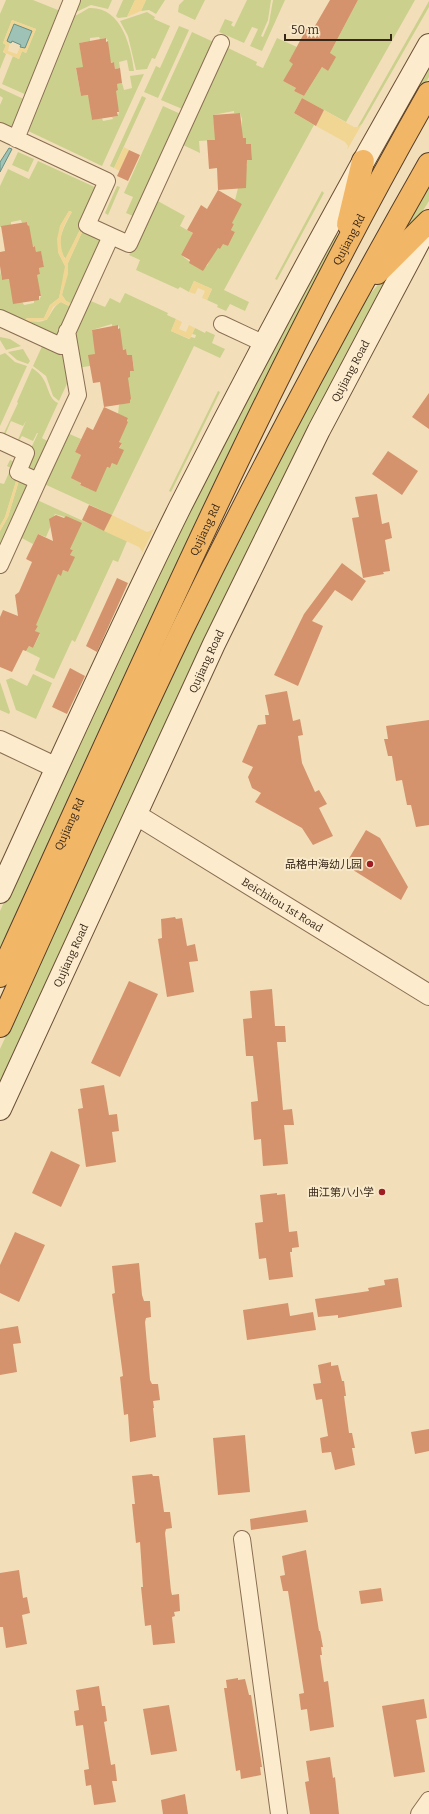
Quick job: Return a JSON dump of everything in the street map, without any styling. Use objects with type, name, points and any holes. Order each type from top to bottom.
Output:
[{"type":"highway","name":"Qujiang Rd","points":[[0,976],[205,531],[340,257],[429,93]]},
{"type":"highway","points":[[340,257],[363,161]]},
{"type":"highway","name":"Qujiang Rd","points":[[0,1026],[183,629],[261,474],[359,290],[429,164]]},
{"type":"highway","points":[[359,290],[429,222]]},
{"type":"main road","points":[[0,892],[151,566],[265,344],[363,161],[429,45]]},
{"type":"main road","name":"Qujiang Road","points":[[0,1109],[135,814],[263,542],[341,388],[429,222]]},
{"type":"street","points":[[16,139],[72,0]]},
{"type":"street","points":[[0,132],[107,181],[87,225],[129,244],[221,43]]},
{"type":"street","points":[[0,318],[61,346],[111,236]]},
{"type":"street","points":[[222,324],[265,344]]},
{"type":"street","points":[[0,565],[78,395],[68,331]]},
{"type":"street","points":[[0,441],[26,454],[18,472],[38,481]]},
{"type":"street","points":[[0,741],[57,768]]},
{"type":"street","name":"Beichitou 1st Road","points":[[135,814],[429,995]]},
{"type":"street","points":[[242,1539],[279,1814]]},
{"type":"street","points":[[419,1814],[429,1800]]},
{"type":"green space","points":[[6,0],[33,0],[63,12],[29,96],[2,84],[13,56],[19,59],[22,51],[26,53],[36,29],[12,20],[3,43],[6,45],[3,52],[6,54],[0,69],[0,14]]},
{"type":"green space","points":[[75,0],[112,0],[108,9],[91,5],[74,13]]},
{"type":"green space","points":[[123,0],[135,0],[127,17],[118,18],[116,16]]},
{"type":"green space","points":[[146,0],[165,0],[156,14],[149,10],[141,11]]},
{"type":"green space","points":[[184,0],[205,0],[195,20],[178,12],[179,5]]},
{"type":"green space","points":[[247,0],[271,0],[268,20],[261,36],[263,37],[269,23],[273,0],[285,0],[262,51],[250,46],[258,29],[252,27],[244,43],[219,32],[225,19],[233,22],[231,25],[234,27]]},
{"type":"green space","points":[[358,0],[415,0],[346,122],[302,98],[294,113],[314,125],[224,290],[249,302],[245,311],[230,304],[226,311],[217,307],[218,305],[207,300],[212,289],[194,281],[189,292],[180,287],[178,289],[136,270],[140,260],[129,255],[156,200],[185,216],[180,226],[194,234],[181,255],[198,268],[207,266],[216,247],[220,249],[223,243],[228,246],[235,232],[231,230],[234,224],[230,222],[242,204],[235,200],[238,188],[246,188],[243,166],[247,166],[247,160],[252,159],[251,144],[246,144],[246,138],[241,138],[242,119],[240,113],[234,113],[234,111],[213,115],[216,140],[199,141],[200,153],[181,144],[226,47],[257,62],[256,65],[263,68],[277,38],[297,47],[289,61],[296,65],[283,81],[296,88],[294,91],[304,96],[322,67],[328,71],[330,53]]},
{"type":"green space","points":[[429,1],[429,7],[362,124],[357,128]]},
{"type":"green space","points":[[89,8],[100,9],[109,13],[117,20],[127,40],[133,61],[134,71],[129,71],[127,60],[119,62],[120,68],[115,69],[114,62],[110,63],[108,41],[106,38],[90,38],[90,41],[79,43],[84,67],[76,69],[81,96],[89,95],[92,120],[102,118],[103,121],[113,119],[112,117],[118,116],[119,112],[114,91],[118,90],[117,84],[122,83],[124,90],[132,88],[130,76],[144,74],[102,166],[24,129],[69,16],[77,15]]},
{"type":"green space","points":[[147,12],[155,17],[154,19],[170,26],[155,59],[152,58],[147,69],[136,70],[128,36],[120,21]]},
{"type":"green space","points":[[179,26],[189,30],[158,98],[144,92],[156,66],[160,68]]},
{"type":"green space","points":[[192,32],[218,44],[187,111],[161,100]]},
{"type":"green space","points":[[429,61],[429,77],[366,190],[369,171]]},
{"type":"green space","points":[[0,88],[28,101],[15,135],[0,128],[0,105],[3,98],[0,96]]},
{"type":"green space","points":[[142,96],[146,98],[114,168],[110,166]]},
{"type":"green space","points":[[163,106],[185,116],[133,216],[126,213],[133,197],[124,193]]},
{"type":"green space","points":[[18,152],[34,159],[28,172],[12,165]]},
{"type":"green space","points":[[38,161],[99,189],[66,259],[62,254],[60,242],[63,230],[72,212],[69,211],[60,226],[58,252],[65,266],[65,272],[59,298],[50,305],[44,318],[28,318],[19,322],[0,313],[0,271],[2,280],[10,279],[24,305],[34,303],[34,300],[39,300],[41,296],[36,275],[40,274],[39,268],[44,267],[41,252],[36,252],[35,246],[31,247],[29,226],[27,222],[22,223],[21,220],[11,222],[11,225],[0,227],[0,186],[8,169],[29,179]]},
{"type":"green space","points":[[429,184],[429,201],[417,220],[400,237]]},
{"type":"green space","points":[[117,186],[120,187],[108,215],[105,213]]},
{"type":"green space","points":[[322,191],[324,193],[277,280],[275,279]]},
{"type":"green space","points":[[339,226],[335,244],[0,957],[0,911],[64,771],[194,497]]},
{"type":"green space","points":[[84,228],[107,238],[74,305],[66,301],[62,295],[68,263]]},
{"type":"green space","points":[[387,274],[389,274],[0,1085],[0,1049],[142,739],[215,587],[301,420],[365,300]]},
{"type":"green space","points":[[125,293],[168,313],[167,315],[176,319],[171,331],[189,339],[191,337],[195,338],[196,335],[192,334],[195,328],[205,333],[206,331],[215,335],[212,343],[225,349],[220,358],[194,346],[112,515],[42,483],[65,432],[81,439],[75,452],[83,456],[80,485],[89,489],[98,487],[106,467],[110,468],[122,443],[118,441],[127,424],[128,418],[118,414],[119,405],[131,399],[129,396],[126,378],[130,377],[130,371],[134,370],[132,355],[127,355],[126,349],[122,350],[119,332],[120,329],[118,325],[112,326],[112,324],[92,330],[97,354],[90,366],[77,368],[71,333],[86,299],[105,307],[110,298],[120,303]]},
{"type":"green space","points":[[61,302],[73,308],[58,340],[26,322],[41,322],[46,320],[55,307]]},
{"type":"green space","points":[[0,337],[10,339],[21,346],[6,350],[0,340]]},
{"type":"green space","points":[[44,342],[62,351],[71,375],[59,401],[53,396],[46,376],[33,366]]},
{"type":"green space","points":[[23,349],[30,361],[28,364],[17,360],[8,352]]},
{"type":"green space","points":[[5,353],[15,362],[27,366],[0,426],[0,355]]},
{"type":"green space","points":[[32,368],[42,377],[51,397],[58,403],[42,438],[51,443],[37,475],[26,470],[27,457],[38,433],[33,441],[22,436],[17,442],[26,421],[23,426],[11,421],[5,435],[3,435]]},
{"type":"green space","points":[[218,391],[220,392],[171,492],[169,491]]},
{"type":"green space","points":[[10,460],[15,462],[18,475],[5,517],[0,526],[0,483],[4,484],[11,468],[7,466]]},
{"type":"green space","points":[[20,477],[33,483],[0,555],[0,531],[8,517]]},
{"type":"green space","points":[[35,499],[127,541],[118,562],[113,560],[75,642],[72,640],[54,679],[35,670],[40,658],[26,651],[29,646],[33,648],[40,634],[35,631],[38,626],[34,624],[57,574],[61,575],[63,570],[68,572],[74,558],[70,555],[73,550],[69,548],[75,520],[55,514],[53,518],[50,519],[52,523],[46,537],[38,534],[33,544],[18,536]]},
{"type":"green space","points":[[33,674],[52,683],[36,719],[16,710],[6,680],[11,678],[27,686]]},
{"type":"green space","points":[[0,682],[10,712],[9,714],[0,710]]},
{"type":"sand","points":[[135,0],[146,0],[141,11],[127,17]]},
{"type":"sand","points":[[12,20],[36,29],[26,53],[22,51],[19,59],[3,52],[6,45],[3,43]],"holes":[[[14,24],[24,48],[20,47],[17,54],[8,51]]]},
{"type":"sand","points":[[324,110],[354,127],[358,127],[362,124],[347,150],[348,146],[345,142],[316,126]]},
{"type":"sand","points":[[124,147],[129,150],[120,171],[114,168]]},
{"type":"sand","points":[[69,211],[72,212],[61,235],[61,247],[65,259],[82,226],[84,228],[68,263],[68,274],[62,295],[66,301],[74,305],[73,308],[61,302],[53,307],[47,320],[19,322],[28,318],[44,318],[50,305],[59,298],[65,266],[58,252],[57,239],[60,226]]},
{"type":"sand","points":[[194,281],[212,289],[207,300],[202,298],[205,291],[198,288],[195,294],[189,292]]},
{"type":"sand","points":[[176,319],[182,322],[179,329],[186,332],[189,325],[195,328],[190,339],[171,331]]},
{"type":"sand","points":[[18,475],[20,477],[8,517],[0,531],[0,526],[5,517]]},
{"type":"sand","points":[[112,515],[147,532],[154,529],[141,555],[142,551],[139,547],[104,531]]},
{"type":"water","points":[[14,24],[32,31],[25,48],[20,47],[21,45],[12,41],[11,43],[7,41]]},
{"type":"water","points":[[9,148],[12,149],[0,172],[0,162]]},
{"type":"building","points":[[330,0],[358,0],[330,53],[336,57],[328,71],[322,67],[304,96],[294,91],[296,88],[283,81],[293,64],[289,61],[307,28],[312,31]]},
{"type":"building","points":[[106,38],[106,42],[108,41],[111,63],[114,62],[115,69],[120,68],[122,83],[117,84],[118,90],[116,91],[119,112],[117,112],[118,116],[92,120],[88,95],[81,96],[76,68],[83,67],[79,43]]},
{"type":"building","points":[[302,98],[324,110],[316,126],[294,113]]},
{"type":"building","points":[[240,113],[243,138],[246,138],[246,144],[251,144],[252,160],[247,160],[246,188],[218,190],[217,168],[209,169],[207,140],[215,140],[213,115]]},
{"type":"building","points":[[129,150],[140,155],[128,181],[117,176]]},
{"type":"building","points":[[218,190],[242,204],[232,223],[234,224],[231,230],[235,232],[228,246],[223,244],[220,249],[218,248],[203,271],[189,263],[190,260],[181,255],[193,233],[187,230],[201,205],[207,209]]},
{"type":"building","points":[[27,222],[28,226],[29,225],[33,247],[35,246],[36,252],[41,251],[44,267],[39,268],[40,274],[37,275],[41,296],[39,296],[39,300],[13,304],[9,279],[2,280],[0,252],[5,251],[1,226]]},
{"type":"building","points":[[118,325],[118,329],[120,328],[123,350],[126,349],[127,355],[132,355],[134,371],[130,371],[130,377],[128,378],[131,399],[130,403],[104,407],[100,382],[93,383],[88,355],[95,354],[92,330]]},
{"type":"building","points":[[429,393],[429,429],[412,417]]},
{"type":"building","points":[[104,407],[128,418],[128,422],[119,442],[122,443],[119,448],[124,450],[117,465],[112,463],[110,468],[107,467],[96,492],[80,485],[81,483],[71,478],[81,455],[75,452],[87,427],[93,430]]},
{"type":"building","points":[[388,451],[418,471],[402,495],[372,474]]},
{"type":"building","points":[[377,494],[382,524],[389,522],[392,538],[385,540],[390,571],[383,572],[384,574],[363,578],[352,518],[359,517],[355,497]]},
{"type":"building","points":[[89,505],[112,515],[104,531],[82,520]]},
{"type":"building","points":[[56,515],[64,518],[66,516],[82,523],[70,549],[73,550],[70,555],[75,557],[68,572],[63,570],[61,576],[58,574],[36,625],[38,626],[35,631],[40,633],[33,648],[29,646],[26,651],[23,650],[12,672],[0,667],[0,617],[3,610],[18,616],[15,595],[19,592],[32,562],[26,559],[38,534],[53,541],[49,519]]},
{"type":"building","points":[[342,563],[366,581],[352,601],[335,590],[312,621],[323,626],[298,686],[274,675],[304,614]]},
{"type":"building","points":[[117,578],[128,583],[97,652],[86,646]]},
{"type":"building","points":[[70,668],[85,676],[67,714],[52,707]]},
{"type":"building","points":[[287,691],[293,721],[300,719],[303,735],[298,736],[302,763],[315,792],[319,790],[327,804],[319,808],[333,836],[313,845],[302,828],[255,802],[261,793],[252,788],[248,777],[253,767],[242,762],[258,725],[266,724],[265,715],[269,715],[265,695]]},
{"type":"building","points":[[429,720],[429,825],[416,827],[411,805],[407,805],[402,780],[396,781],[392,756],[388,756],[384,739],[388,739],[386,726]]},
{"type":"building","name":"品格中海幼儿园","points":[[366,830],[380,838],[408,887],[401,900],[345,865]]},
{"type":"building","points":[[175,917],[176,919],[182,918],[187,946],[195,944],[198,961],[189,962],[194,992],[167,997],[158,939],[162,938],[161,919]]},
{"type":"building","points":[[129,981],[158,994],[120,1077],[91,1063]]},
{"type":"building","points":[[272,989],[275,1026],[285,1026],[286,1042],[277,1042],[283,1110],[292,1109],[294,1125],[284,1125],[288,1164],[263,1166],[261,1139],[254,1140],[251,1102],[258,1101],[253,1056],[246,1056],[243,1019],[252,1018],[250,991]]},
{"type":"building","points":[[104,1085],[109,1115],[117,1114],[119,1131],[112,1132],[116,1162],[86,1167],[78,1109],[83,1108],[80,1089]]},
{"type":"building","points":[[51,1151],[80,1165],[61,1207],[32,1193]]},
{"type":"building","points":[[277,1193],[277,1195],[285,1194],[289,1232],[297,1231],[299,1247],[292,1248],[292,1252],[290,1252],[293,1277],[269,1280],[266,1258],[259,1259],[255,1223],[263,1222],[260,1195]]},
{"type":"building","points":[[15,1232],[45,1245],[19,1302],[0,1293],[0,1265]]},
{"type":"building","points":[[139,1263],[142,1295],[144,1301],[150,1301],[151,1317],[146,1318],[145,1322],[150,1380],[152,1384],[158,1384],[160,1400],[153,1401],[156,1437],[130,1442],[128,1414],[124,1415],[120,1377],[123,1376],[112,1294],[115,1293],[112,1266]]},
{"type":"building","points":[[398,1278],[402,1307],[338,1318],[338,1315],[318,1317],[315,1299],[369,1291],[368,1288],[385,1285],[384,1280]]},
{"type":"building","points":[[288,1303],[290,1316],[313,1312],[316,1330],[247,1340],[243,1310]]},
{"type":"building","points":[[18,1326],[21,1343],[13,1344],[17,1372],[0,1375],[0,1329]]},
{"type":"building","points":[[331,1362],[331,1366],[338,1365],[342,1381],[344,1381],[346,1396],[344,1396],[349,1433],[352,1433],[355,1448],[352,1448],[355,1465],[335,1470],[331,1452],[322,1453],[320,1438],[328,1436],[322,1399],[316,1400],[313,1384],[321,1383],[318,1365]]},
{"type":"building","points":[[429,1429],[429,1451],[415,1454],[411,1432]]},
{"type":"building","points":[[245,1435],[250,1492],[218,1495],[213,1438]]},
{"type":"building","points":[[152,1474],[153,1476],[159,1476],[164,1512],[170,1512],[172,1528],[166,1529],[165,1533],[171,1591],[172,1595],[179,1594],[180,1611],[174,1612],[175,1616],[172,1617],[175,1643],[153,1645],[151,1625],[145,1626],[141,1587],[143,1587],[140,1542],[136,1543],[132,1504],[135,1504],[132,1476]]},
{"type":"building","points":[[306,1510],[308,1522],[251,1530],[250,1519]]},
{"type":"building","points":[[306,1550],[323,1647],[321,1647],[322,1655],[320,1655],[324,1682],[328,1681],[334,1727],[310,1731],[307,1709],[301,1710],[299,1694],[304,1693],[288,1591],[283,1591],[280,1576],[285,1575],[282,1556]]},
{"type":"building","points":[[19,1570],[23,1598],[27,1597],[30,1613],[22,1615],[27,1644],[6,1648],[3,1627],[0,1627],[0,1573]]},
{"type":"building","points":[[381,1588],[383,1601],[361,1604],[359,1591]]},
{"type":"building","points":[[238,1678],[238,1680],[245,1679],[249,1695],[251,1695],[262,1767],[260,1767],[261,1775],[241,1779],[240,1770],[236,1771],[224,1688],[227,1688],[226,1680]]},
{"type":"building","points":[[99,1686],[102,1706],[105,1706],[107,1721],[104,1722],[111,1765],[115,1764],[117,1781],[112,1781],[116,1802],[94,1805],[91,1785],[86,1786],[84,1770],[89,1769],[83,1725],[76,1726],[74,1711],[79,1710],[76,1690]]},
{"type":"building","points":[[424,1699],[427,1718],[416,1720],[425,1772],[394,1777],[382,1706]]},
{"type":"building","points":[[169,1705],[177,1751],[151,1755],[143,1709]]},
{"type":"building","points":[[330,1757],[333,1778],[335,1777],[339,1814],[310,1814],[305,1782],[309,1781],[306,1761]]},
{"type":"building","points":[[185,1794],[188,1814],[163,1814],[161,1800]]},
{"type":"place","name":"品格中海幼儿园","points":[[370,864]]},
{"type":"place","name":"曲江第八小学","points":[[382,1192]]}]
